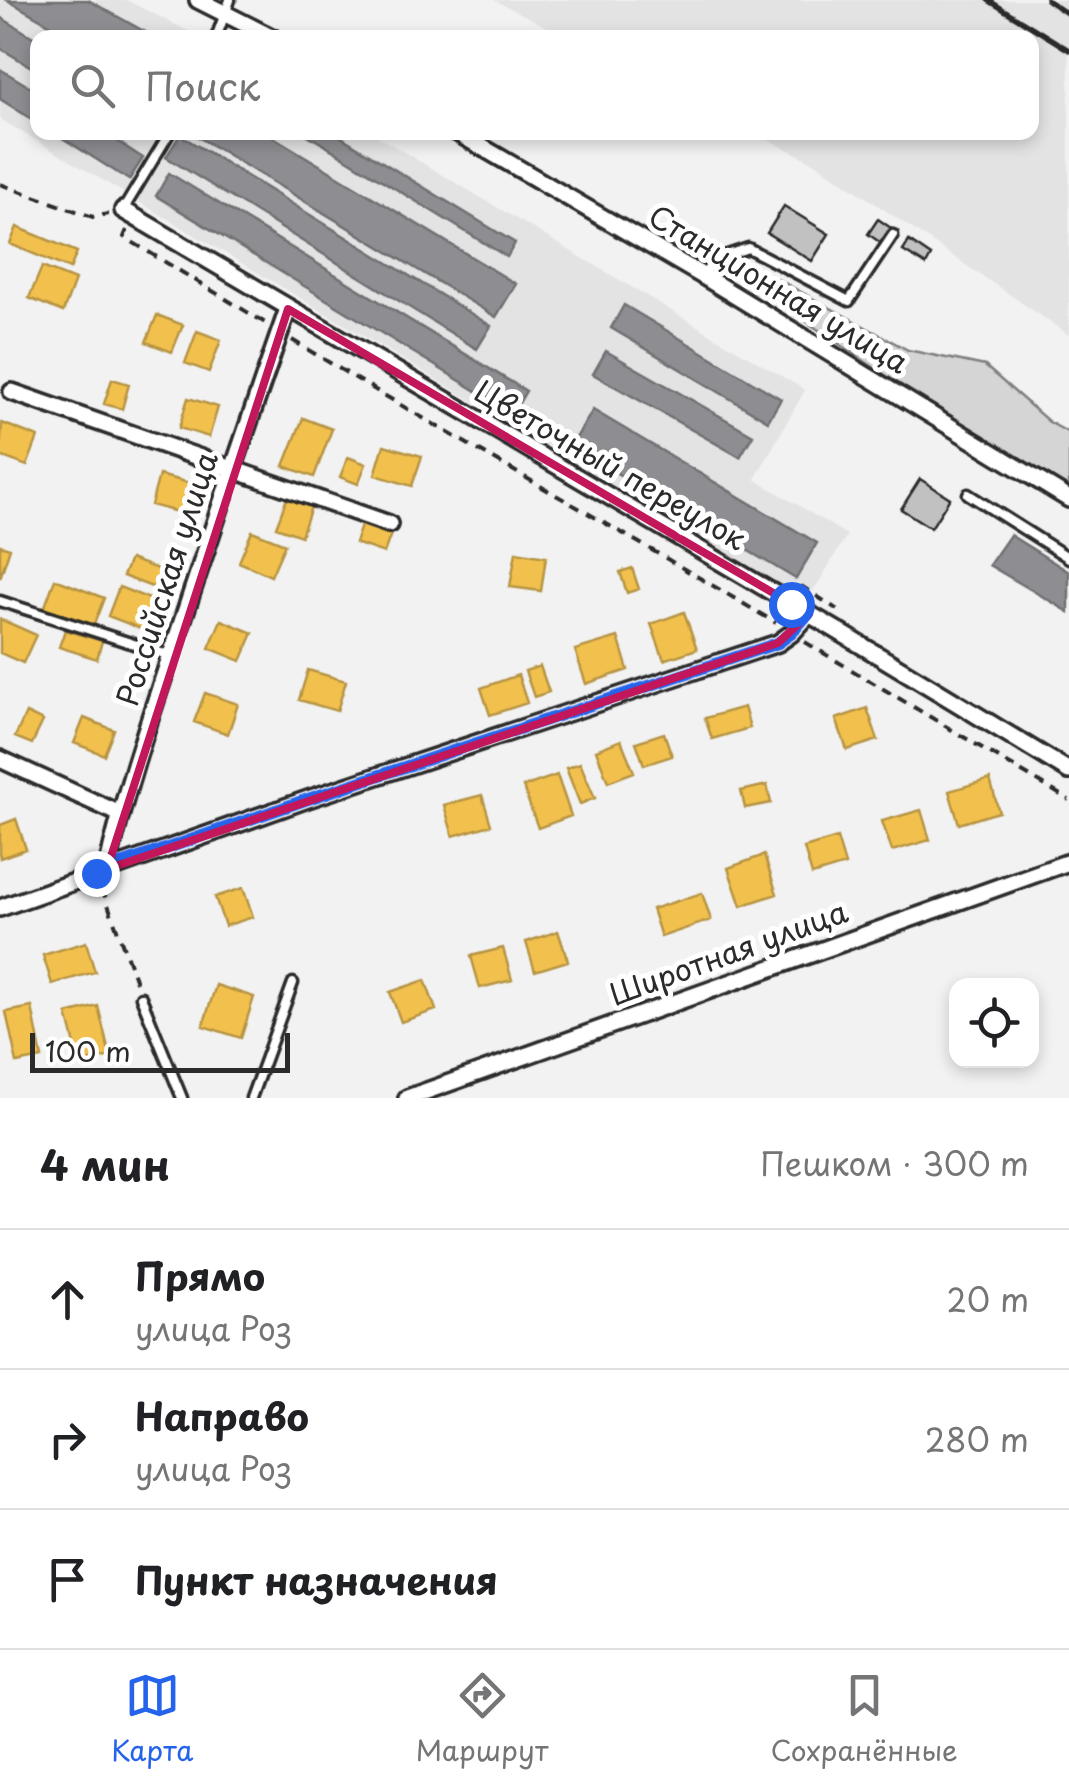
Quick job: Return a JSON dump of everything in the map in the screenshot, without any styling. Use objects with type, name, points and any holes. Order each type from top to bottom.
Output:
[{"type":"street","points":[[198,0],[227,6],[262,30]]},
{"type":"street","name":"Станционная улица","points":[[470,140],[703,276],[1069,499]]},
{"type":"street","name":"Цветочный переулок","points":[[128,214],[1069,771]]},
{"type":"street","name":"Российская улица","points":[[101,871],[288,308]]},
{"type":"street","points":[[12,392],[390,524]]},
{"type":"street","points":[[0,908],[308,799],[778,643],[808,614]]},
{"type":"street","points":[[0,759],[120,814]]},
{"type":"street","name":"Широтная улица","points":[[407,1098],[1069,862]]},
{"type":"lane","points":[[219,30],[227,6]]},
{"type":"lane","points":[[128,214],[166,140]]},
{"type":"lane","points":[[703,276],[715,259],[748,248],[849,300],[893,236]]},
{"type":"lane","points":[[968,494],[1069,558]]},
{"type":"lane","points":[[0,601],[171,656]]},
{"type":"lane","points":[[252,1098],[293,982]]},
{"type":"lane","points":[[141,997],[182,1098]]},
{"type":"path","points":[[0,184],[93,217],[128,214],[124,238],[419,417],[614,527],[1069,800]]},
{"type":"path","points":[[101,871],[141,997]]},
{"type":"highlighted area","points":[[288,309],[809,614],[778,643],[107,869]]},
{"type":"shaded area","points":[[0,0],[126,0],[186,30],[30,30],[30,137],[0,119]]},
{"type":"shaded area","points":[[494,0],[1069,0],[1069,335],[817,164],[769,140],[1039,140],[1039,30],[553,30]]},
{"type":"shaded area","points":[[35,140],[384,140],[805,390],[755,479],[847,535],[806,600]]},
{"type":"shaded area","points":[[770,275],[908,350],[985,366],[1049,422],[1069,433],[1069,500],[745,280]]},
{"type":"building: Жильё","points":[[17,227],[77,252],[70,269],[10,244]]},
{"type":"building: Жильё","points":[[42,267],[75,280],[63,312],[29,298]]},
{"type":"building: Жильё","points":[[157,315],[183,325],[172,352],[146,342]]},
{"type":"building: Жильё","points":[[197,331],[221,340],[209,372],[185,363]]},
{"type":"building: Жильё","points":[[112,379],[129,384],[122,409],[104,404]]},
{"type":"building: Жильё","points":[[188,398],[218,407],[209,437],[179,428]]},
{"type":"building: Жильё","points":[[303,418],[332,429],[314,477],[284,466]]},
{"type":"building: Жильё","points":[[2,423],[38,437],[27,466],[0,456]]},
{"type":"building: Жильё","points":[[384,445],[422,456],[412,486],[375,475]]},
{"type":"building: Жильё","points":[[348,457],[366,464],[358,484],[340,477]]},
{"type":"building: Жильё","points":[[159,475],[197,485],[189,515],[151,505]]},
{"type":"building: Жильё","points":[[287,498],[311,507],[301,536],[276,527]]},
{"type":"building: Жильё","points":[[362,523],[391,534],[384,553],[355,543]]},
{"type":"building: Жильё","points":[[252,531],[285,544],[271,576],[239,562]]},
{"type":"building: Жильё","points":[[0,545],[10,548],[0,578]]},
{"type":"building: Жильё","points":[[516,552],[546,557],[541,591],[510,587]]},
{"type":"building: Жильё","points":[[130,559],[166,572],[160,590],[123,576]]},
{"type":"building: Жильё","points":[[632,568],[639,589],[627,593],[620,572]]},
{"type":"building: Жильё","points":[[55,579],[104,598],[93,627],[44,609]]},
{"type":"building: Жильё","points":[[119,587],[155,601],[144,630],[108,616]]},
{"type":"building: Жильё","points":[[684,612],[697,649],[664,660],[651,624]]},
{"type":"building: Жильё","points":[[0,619],[36,635],[23,663],[0,653]]},
{"type":"building: Жильё","points":[[221,620],[253,633],[241,661],[209,648]]},
{"type":"building: Жильё","points":[[65,630],[102,641],[97,659],[59,647]]},
{"type":"building: Жильё","points":[[618,637],[628,670],[586,684],[575,650]]},
{"type":"building: Жильё","points":[[540,666],[549,692],[534,697],[525,671]]},
{"type":"building: Жильё","points":[[308,670],[346,681],[337,711],[299,700]]},
{"type":"building: Жильё","points":[[518,675],[527,703],[490,715],[481,688]]},
{"type":"building: Жильё","points":[[205,693],[238,704],[228,734],[194,722]]},
{"type":"building: Жильё","points":[[744,707],[750,728],[712,739],[705,718]]},
{"type":"building: Жильё","points":[[867,708],[878,740],[847,750],[836,719]]},
{"type":"building: Жильё","points":[[26,713],[43,721],[32,744],[15,737]]},
{"type":"building: Жильё","points":[[84,718],[114,730],[104,755],[74,743]]},
{"type":"building: Жильё","points":[[664,733],[672,756],[644,765],[636,742]]},
{"type":"building: Жильё","points":[[621,740],[634,772],[608,782],[596,750]]},
{"type":"building: Жильё","points":[[580,763],[595,798],[580,804],[566,768]]},
{"type":"building: Жильё","points":[[557,775],[571,816],[538,828],[523,787]]},
{"type":"building: Жильё","points":[[990,779],[999,812],[959,824],[949,791]]},
{"type":"building: Жильё","points":[[767,785],[771,803],[745,808],[741,791]]},
{"type":"building: Жильё","points":[[482,795],[491,825],[453,836],[444,805]]},
{"type":"building: Жильё","points":[[921,810],[930,840],[892,851],[882,821]]},
{"type":"building: Жильё","points":[[16,819],[26,849],[0,858],[0,825]]},
{"type":"building: Жильё","points":[[837,838],[845,865],[812,875],[804,848]]},
{"type":"building: Жильё","points":[[764,855],[777,894],[741,906],[728,868]]},
{"type":"building: Жильё","points":[[243,888],[253,917],[225,926],[215,897]]},
{"type":"building: Жильё","points":[[702,893],[711,920],[661,937],[652,909]]},
{"type":"building: Жильё","points":[[558,931],[568,961],[535,971],[526,942]]},
{"type":"building: Жильё","points":[[86,942],[95,972],[52,984],[43,955]]},
{"type":"building: Жильё","points":[[503,948],[512,980],[480,988],[471,956]]},
{"type":"building: Жильё","points":[[425,980],[436,1010],[401,1022],[390,992]]},
{"type":"building: Жильё","points":[[216,985],[254,997],[241,1038],[203,1026]]},
{"type":"building: Жильё","points":[[98,1006],[110,1056],[80,1064],[67,1014]]},
{"type":"building: Жильё","points":[[32,1007],[42,1058],[17,1063],[6,1012]]},
{"type":"building: Промзона","points":[[7,0],[88,0],[142,30],[60,30]]},
{"type":"building: Промзона","points":[[0,17],[30,35],[30,66],[0,48]]},
{"type":"building: Промзона","points":[[0,69],[30,87],[30,118],[0,99]]},
{"type":"building: Промзона","points":[[66,140],[115,140],[143,158],[129,180]]},
{"type":"building: Промзона","points":[[177,140],[188,140],[491,326],[477,349],[166,157]]},
{"type":"building: Промзона","points":[[203,140],[278,140],[516,284],[496,317]]},
{"type":"building: Промзона","points":[[316,140],[346,140],[515,243],[507,257]]},
{"type":"building: Промзона","points":[[169,173],[526,391],[513,413],[156,196]]},
{"type":"building: Промзона","points":[[624,305],[781,399],[768,421],[611,328]]},
{"type":"building: Промзона","points":[[606,351],[753,435],[740,457],[593,374]]},
{"type":"building: Промзона","points":[[593,410],[817,543],[796,579],[571,446]]},
{"type":"building: Промзона","points":[[1010,535],[1069,572],[1069,612],[989,565]]},
{"type":"building: Прочее","points":[[784,206],[829,234],[812,261],[767,233]]},
{"type":"building: Прочее","points":[[878,219],[891,228],[881,243],[868,234]]},
{"type":"building: Прочее","points":[[909,241],[931,256],[926,265],[903,251]]},
{"type":"building: Прочее","points":[[920,479],[950,498],[931,528],[901,509]]},
{"type":"railway","points":[[988,0],[1037,30]]},
{"type":"railway","points":[[1047,0],[1069,15]]},
{"type":"railway","points":[[1039,31],[1069,50]]},
{"type":"route","points":[[96,873],[778,643],[808,614],[791,604]]}]
